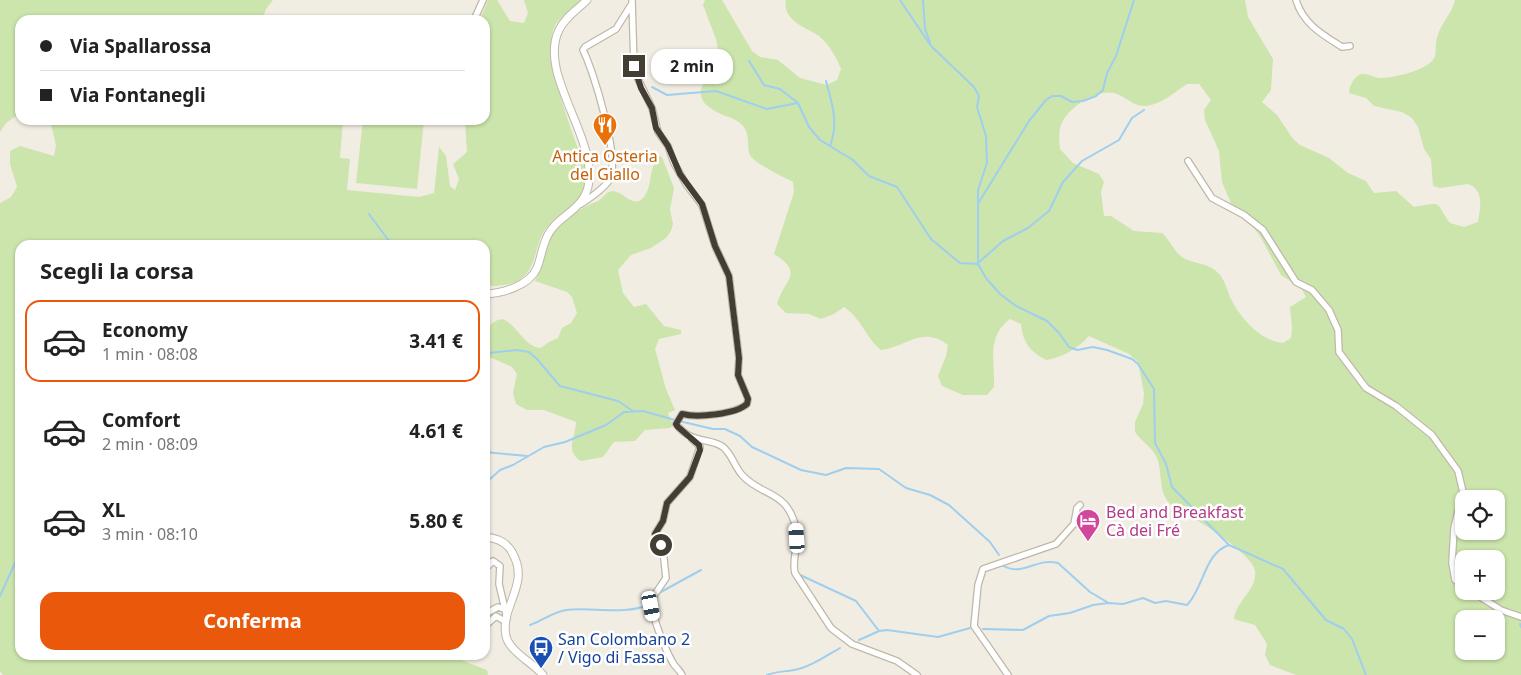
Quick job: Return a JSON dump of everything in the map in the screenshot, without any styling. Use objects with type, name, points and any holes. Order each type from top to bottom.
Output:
[{"type":"street","points":[[476,15],[483,0]]},
{"type":"street","points":[[581,204],[588,187],[589,161],[559,75],[555,53],[558,32],[567,18],[587,0]]},
{"type":"street","points":[[1296,0],[1302,14],[1312,26],[1342,47],[1350,46]]},
{"type":"street","points":[[490,294],[498,293],[531,277],[536,269],[546,237],[553,227],[610,179],[614,162],[591,68],[583,50],[591,43],[616,29],[632,2]]},
{"type":"street","points":[[632,2],[634,66],[638,79],[652,108],[658,132],[668,146],[674,163],[686,184],[702,204],[715,246],[729,276],[738,351],[738,375],[748,399],[747,404],[742,409],[710,416],[680,416],[676,424],[699,445],[700,450],[690,477],[667,503],[663,521],[655,534],[663,550],[666,578],[651,600],[654,618],[665,645],[673,664],[682,675]]},
{"type":"street","points":[[1188,161],[1212,198],[1244,215],[1262,230],[1296,282],[1312,290],[1329,310],[1338,330],[1338,352],[1366,388],[1396,406],[1432,434],[1458,471],[1463,492],[1454,528],[1452,563],[1455,580]]},
{"type":"street","points":[[688,436],[723,447],[742,475],[780,497],[796,527],[798,550],[793,568],[795,574],[831,628],[852,644],[897,661],[917,675]]},
{"type":"street","points":[[1008,675],[974,626],[978,585],[983,569],[1056,544],[1074,524],[1077,508],[1080,504]]},
{"type":"street","points":[[490,537],[502,541],[511,550],[519,565],[519,578],[506,620]]},
{"type":"street","points":[[490,564],[493,561],[500,566],[500,584],[508,642],[543,675]]},
{"type":"street","points":[[1485,600],[1501,610],[1521,617]]},
{"type":"street","points":[[490,611],[498,607],[504,609]]},
{"type":"street","points":[[490,621],[496,616],[506,620]]},
{"type":"green space","points":[[0,0],[273,0],[264,15],[15,15],[15,117],[6,123],[0,132]]},
{"type":"green space","points":[[488,0],[497,0],[510,21],[524,23],[528,13],[524,0],[582,0],[556,24],[552,37],[552,54],[560,95],[585,169],[583,189],[578,200],[547,227],[540,239],[533,263],[527,273],[514,283],[490,286],[490,240],[15,240],[15,660],[461,660],[487,670],[488,675],[3,675],[0,671],[0,203],[11,197],[17,187],[10,164],[10,151],[20,146],[54,156],[56,145],[51,125],[343,125],[340,158],[350,159],[347,190],[419,197],[434,193],[439,147],[446,156],[450,186],[455,190],[459,179],[453,164],[467,152],[465,125],[490,125],[490,15],[482,15]]},
{"type":"green space","points":[[705,0],[722,0],[752,51],[760,57],[778,60],[800,78],[827,85],[837,80],[841,69],[837,60],[819,36],[791,18],[786,7],[786,0],[1245,0],[1248,17],[1273,59],[1271,90],[1262,102],[1277,115],[1293,139],[1300,145],[1329,158],[1348,173],[1366,181],[1374,193],[1396,191],[1414,207],[1430,204],[1437,205],[1450,223],[1464,227],[1478,222],[1480,200],[1477,191],[1468,184],[1440,188],[1433,186],[1431,159],[1424,149],[1418,127],[1412,118],[1402,112],[1374,106],[1366,98],[1349,93],[1350,88],[1354,79],[1361,74],[1379,78],[1392,77],[1413,72],[1430,63],[1435,54],[1439,33],[1455,0],[1521,0],[1521,675],[1296,675],[1270,665],[1265,655],[1267,644],[1255,625],[1234,619],[1239,606],[1253,584],[1255,571],[1252,564],[1227,540],[1170,504],[1163,492],[1157,458],[1135,432],[1135,422],[1143,404],[1144,393],[1138,362],[1129,354],[1089,336],[1070,352],[1046,360],[1028,346],[1021,324],[1010,319],[1002,326],[995,341],[993,350],[994,387],[987,395],[963,395],[942,386],[938,376],[948,345],[939,339],[922,337],[881,350],[871,340],[855,317],[844,307],[834,314],[821,319],[809,314],[786,313],[777,304],[791,272],[784,261],[774,254],[794,192],[793,182],[755,161],[749,153],[747,134],[744,127],[735,120],[720,114],[703,100],[701,94],[702,87],[720,60],[716,39],[703,5]],"holes":[[[1187,84],[1199,84],[1211,100],[1204,110],[1205,120],[1219,151],[1222,182],[1235,213],[1253,227],[1260,236],[1281,275],[1301,288],[1306,297],[1290,307],[1291,338],[1283,343],[1267,338],[1252,328],[1235,307],[1220,275],[1212,268],[1182,257],[1162,233],[1134,231],[1111,216],[1104,216],[1101,192],[1104,182],[1099,174],[1073,163],[1060,149],[1059,134],[1062,122],[1073,108],[1086,99],[1107,92],[1122,96],[1137,105],[1146,106],[1162,101]]]},
{"type":"green space","points":[[362,125],[423,125],[417,189],[356,183]]},
{"type":"green space","points":[[659,156],[662,157],[674,188],[670,210],[673,224],[671,231],[666,238],[651,248],[631,255],[618,270],[623,293],[634,307],[646,304],[664,326],[681,330],[681,334],[659,339],[655,349],[666,389],[675,410],[668,413],[673,425],[670,428],[645,430],[635,441],[614,442],[603,457],[581,461],[573,453],[572,448],[576,422],[544,410],[527,410],[516,404],[513,393],[517,374],[512,367],[490,357],[490,327],[496,321],[502,319],[530,344],[541,348],[558,338],[562,328],[571,323],[577,313],[572,297],[567,292],[535,281],[548,243],[558,227],[572,215],[598,201],[605,194],[612,191],[632,201],[640,201],[647,191],[655,162]]},
{"type":"waterway","points":[[900,0],[931,46],[974,87],[979,96],[977,107],[986,136],[987,163],[978,190],[978,264],[986,278],[1000,294],[1016,306],[1047,321],[1069,347],[1077,350],[1093,347],[1107,350],[1132,359],[1138,364],[1154,389],[1155,443],[1166,464],[1172,487],[1229,545],[1283,569],[1326,620],[1344,629],[1352,639],[1366,675]]},
{"type":"waterway","points":[[923,0],[925,29],[930,42]]},
{"type":"waterway","points":[[979,202],[1029,121],[1046,100],[1052,96],[1061,96],[1072,102],[1083,101],[1096,96],[1103,90],[1107,73],[1116,56],[1134,0]]},
{"type":"waterway","points":[[749,61],[764,85],[780,89],[798,103],[809,127],[820,140],[853,160],[869,176],[897,187],[931,239],[960,263],[978,264]]},
{"type":"waterway","points":[[826,81],[834,121],[833,137],[830,146]]},
{"type":"waterway","points":[[652,87],[667,95],[716,91],[767,109],[798,103]]},
{"type":"waterway","points":[[978,263],[1003,241],[1028,228],[1049,211],[1063,182],[1082,161],[1119,140],[1132,118],[1144,110]]},
{"type":"waterway","points":[[369,214],[388,240]]},
{"type":"waterway","points":[[490,353],[517,350],[529,352],[560,386],[618,401],[633,411]]},
{"type":"waterway","points":[[490,479],[500,470],[513,465],[544,447],[565,442],[606,425],[624,412],[643,411],[675,420]]},
{"type":"waterway","points":[[679,421],[713,429],[725,429],[740,436],[752,447],[801,470],[826,475],[846,468],[879,469],[906,488],[930,495],[949,505],[990,542],[999,555]]},
{"type":"waterway","points":[[490,452],[527,456]]},
{"type":"waterway","points":[[983,629],[1023,630],[1049,616],[1070,613],[1093,605],[1123,604],[1143,598],[1155,603],[1166,601],[1187,605],[1193,598],[1214,555],[1229,545]]},
{"type":"waterway","points":[[0,596],[15,563]]},
{"type":"waterway","points":[[1002,565],[1016,569],[1043,563],[1058,563],[1090,592],[1107,602]]},
{"type":"waterway","points":[[659,593],[701,570]]},
{"type":"waterway","points":[[798,574],[856,601],[879,631]]},
{"type":"waterway","points":[[530,625],[566,610],[629,610],[647,605]]},
{"type":"waterway","points":[[859,640],[879,631],[887,630],[938,637],[970,628]]},
{"type":"waterway","points":[[767,675],[806,666],[840,648]]},
{"type":"place","name":"Antica Osteria del Giallo","points":[[605,146]]},
{"type":"place","name":"Bed and Breakfast Cà dei Fré","points":[[1088,542]]},
{"type":"place","name":"San Colombano 2 / Vigo di Fassa","points":[[541,669]]},
{"type":"route","points":[[634,66],[641,88],[654,113],[656,128],[668,146],[674,163],[686,184],[702,204],[715,246],[729,276],[731,306],[739,358],[738,375],[748,399],[747,404],[742,409],[710,416],[682,414],[677,419],[676,424],[678,427],[699,445],[700,450],[690,477],[667,503],[663,521],[655,534],[661,545]]}]
